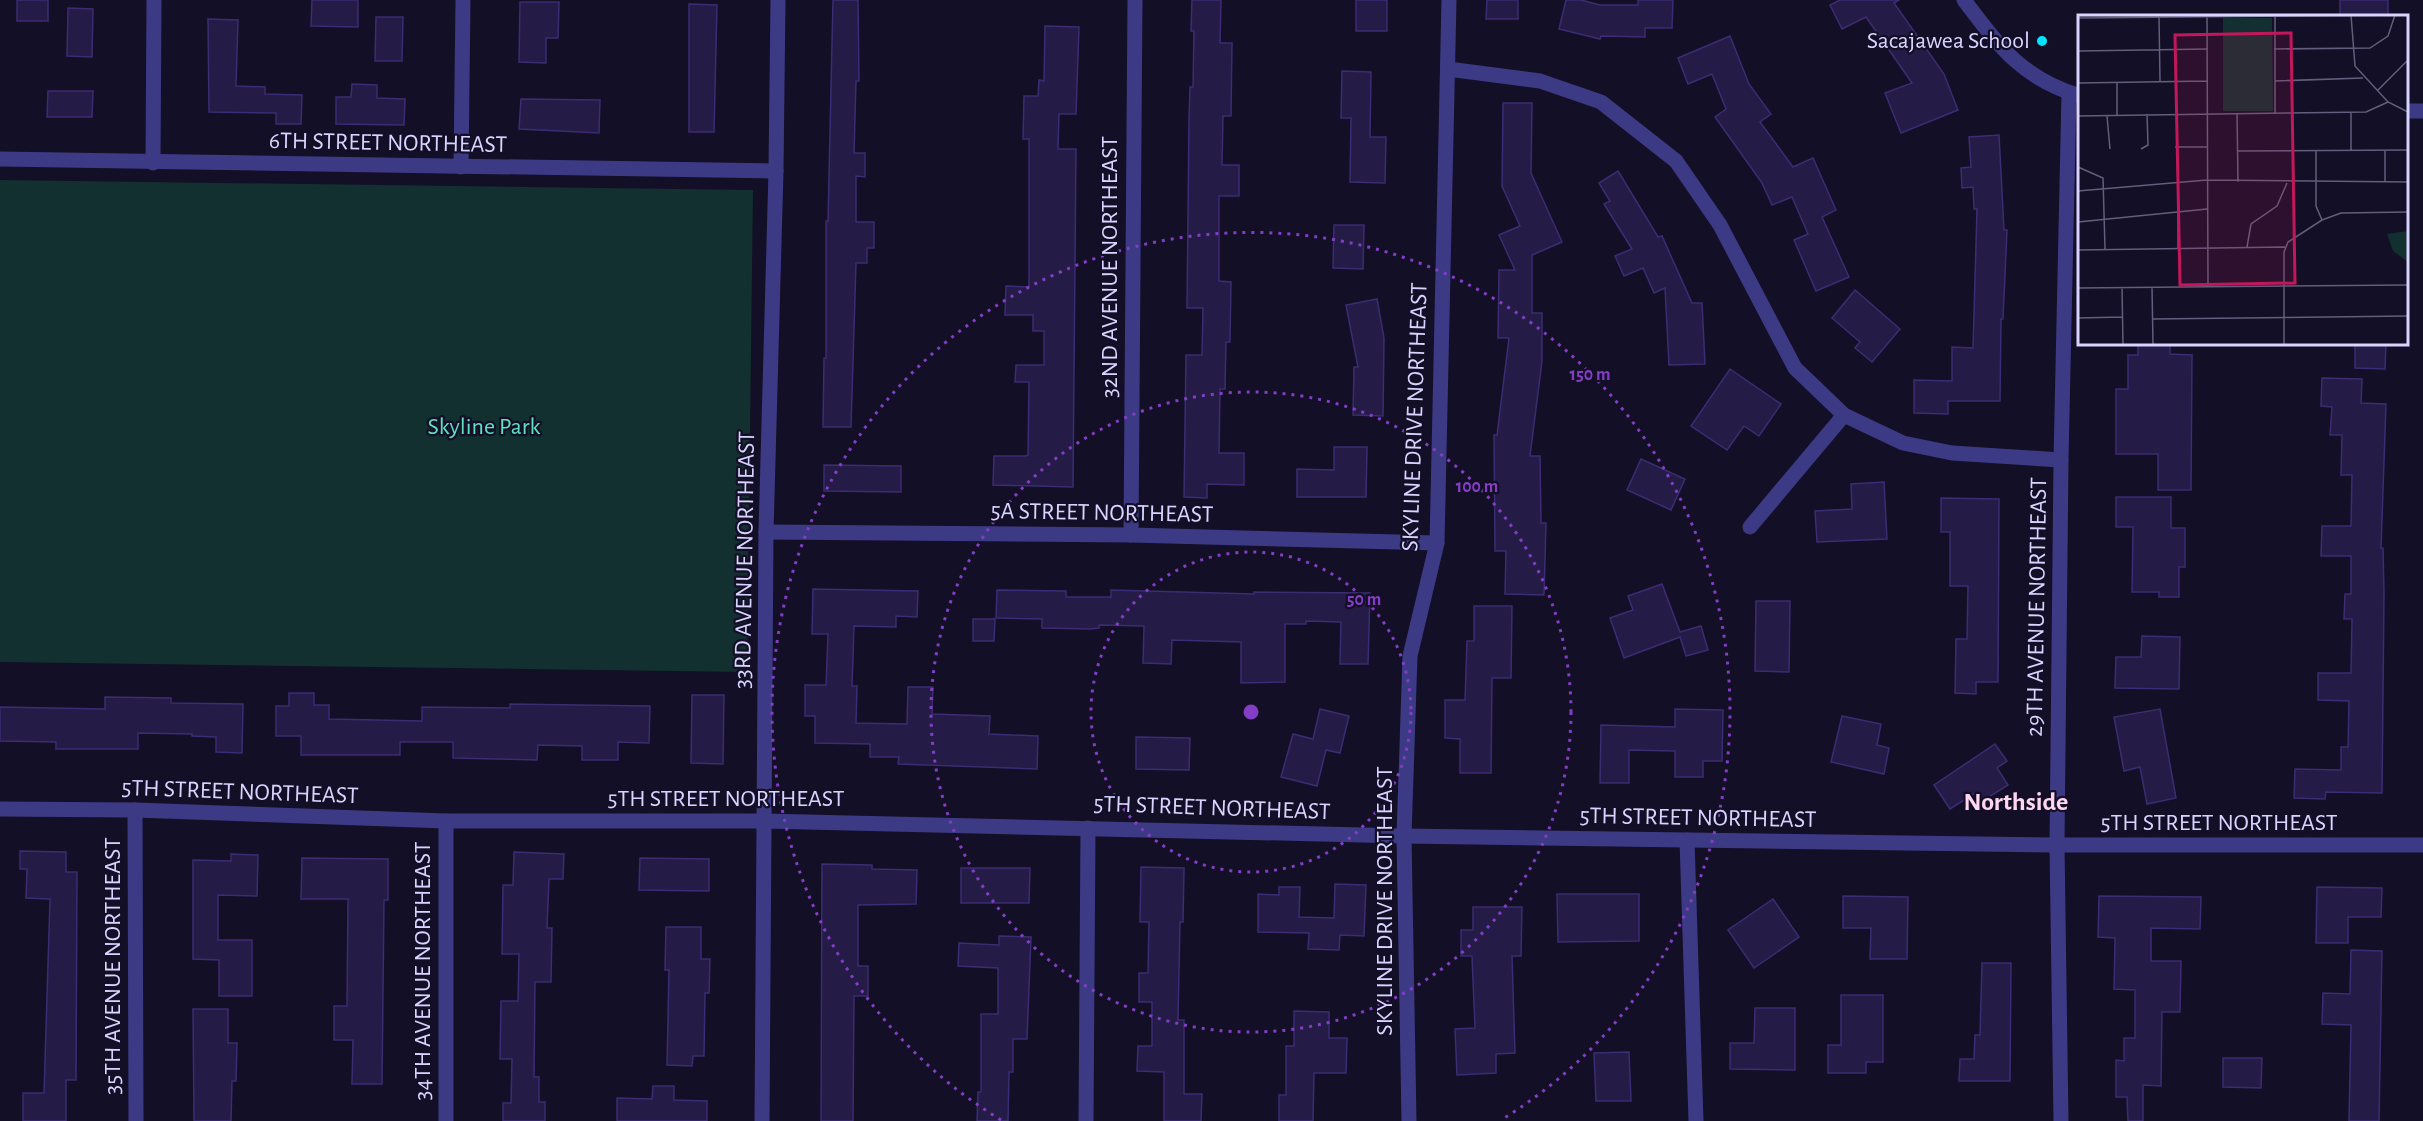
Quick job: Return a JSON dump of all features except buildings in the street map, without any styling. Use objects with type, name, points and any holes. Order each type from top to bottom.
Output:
[{"type":"street","points":[[153,163],[154,0]]},
{"type":"street","points":[[461,167],[463,0]]},
{"type":"street","name":"33RD AVENUE NORTHEAST","points":[[762,1121],[766,532],[776,171],[778,0]]},
{"type":"street","name":"32ND AVENUE NORTHEAST","points":[[1131,535],[1135,0]]},
{"type":"street","name":"SKYLINE DRIVE NORTHEAST","points":[[1409,1121],[1404,836],[1410,656],[1437,543],[1449,0]]},
{"type":"street","points":[[1964,0],[1999,46],[2019,66],[2074,95]]},
{"type":"street","points":[[1448,69],[1540,81],[1601,102],[1676,161],[1720,225],[1795,368],[1844,415],[1903,443],[1952,453],[2061,460]]},
{"type":"street","name":"29TH AVENUE NORTHEAST","points":[[2061,1121],[2057,845],[2061,460],[2074,95]]},
{"type":"street","name":"6TH STREET NORTHEAST","points":[[0,159],[776,171]]},
{"type":"street","points":[[1750,527],[1844,415]]},
{"type":"street","name":"5A STREET NORTHEAST","points":[[766,532],[1131,535],[1437,543]]},
{"type":"street","name":"5TH STREET NORTHEAST","points":[[0,809],[135,810],[446,821],[764,821],[1404,836],[2057,845],[2423,845]]},
{"type":"street","name":"35TH AVENUE NORTHEAST","points":[[135,810],[136,1121]]},
{"type":"street","name":"34TH AVENUE NORTHEAST","points":[[446,821],[446,1121]]},
{"type":"street","points":[[1086,1121],[1088,828]]},
{"type":"street","points":[[1687,840],[1696,1121]]},
{"type":"green space","name":"Skyline Park","points":[[0,180],[753,190],[747,672],[0,662]]},
{"type":"place","name":"Sacajawea School","points":[[2042,41]]},
{"type":"district","name":"Northside","points":[[2016,802]]}]
